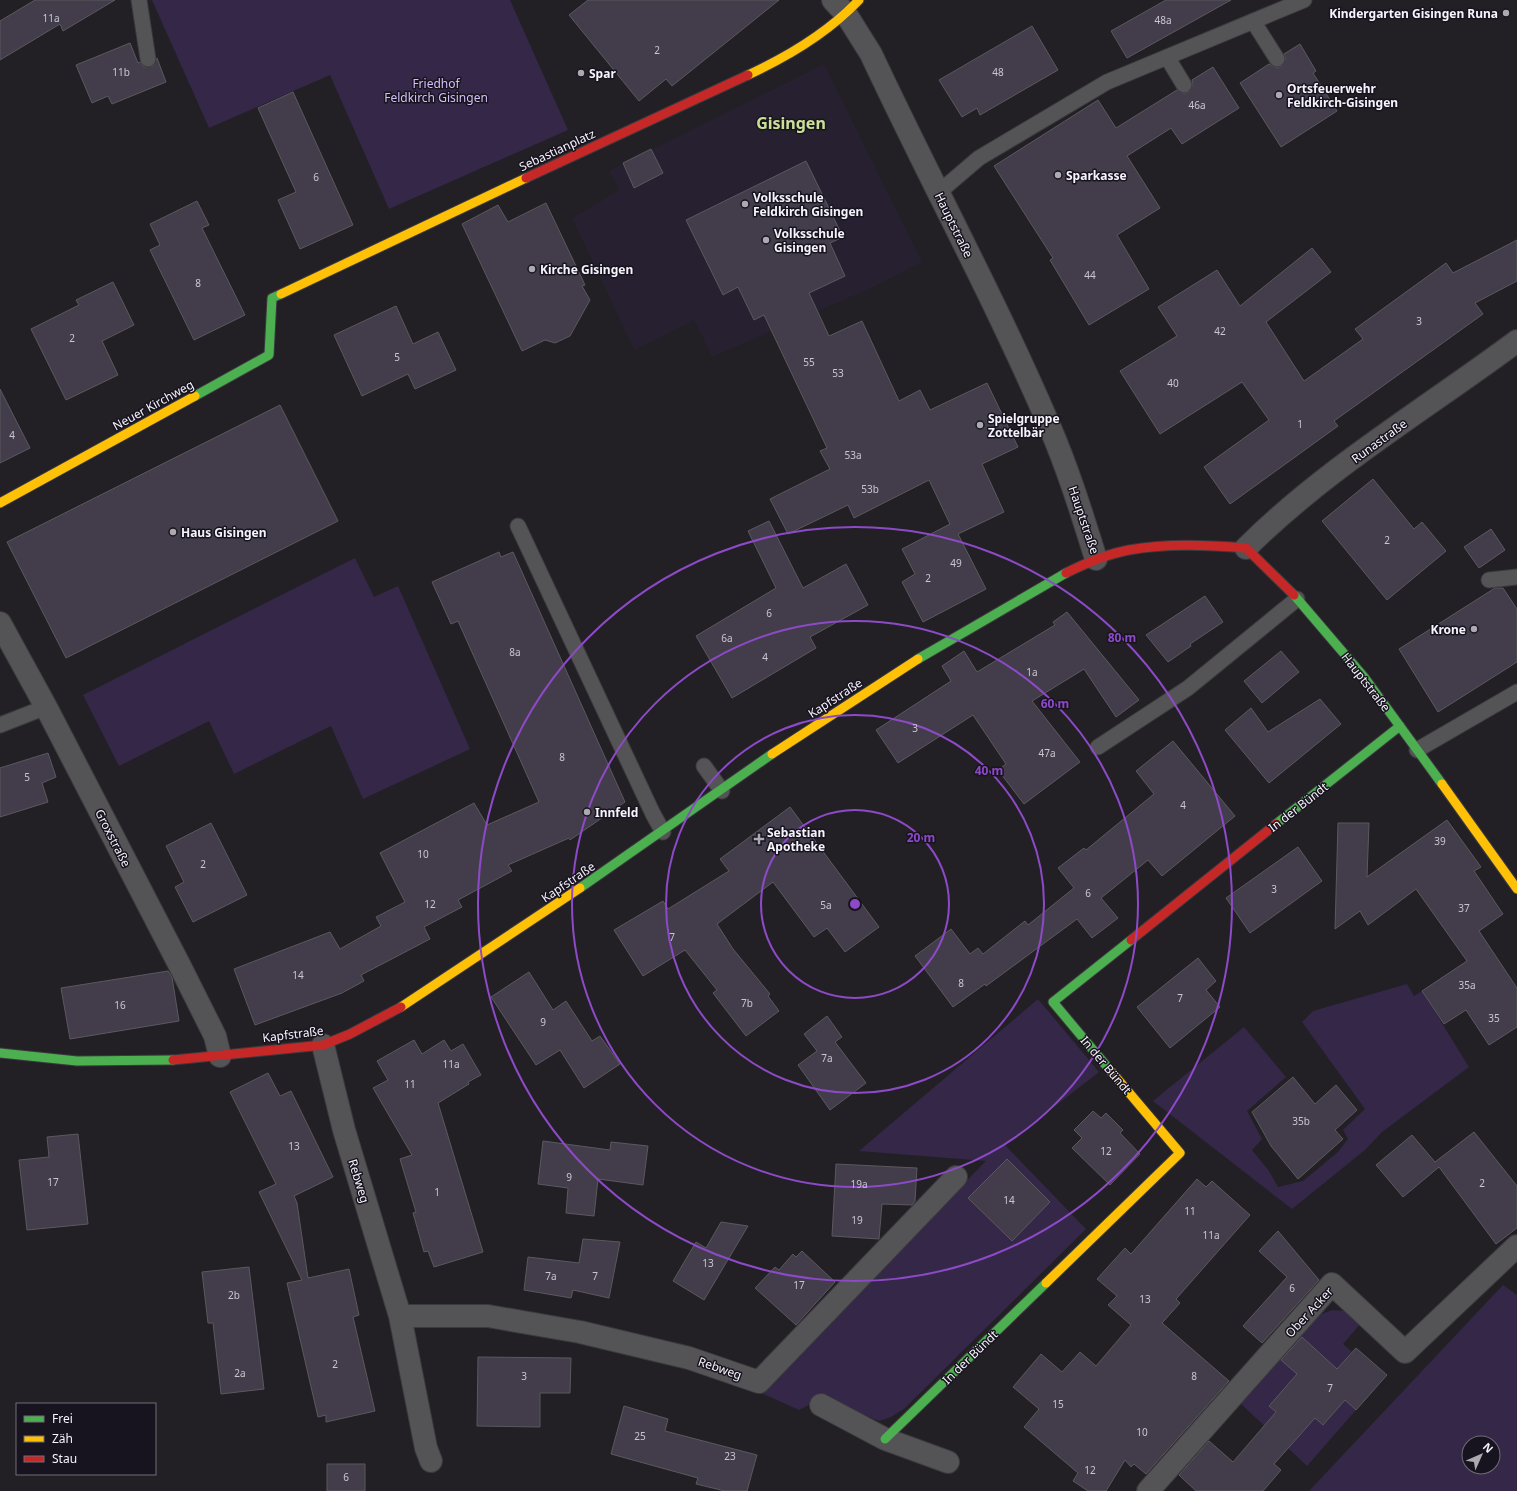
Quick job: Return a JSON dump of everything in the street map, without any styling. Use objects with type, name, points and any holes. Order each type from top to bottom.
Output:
[{"type":"street","name":"Hauptstraße","points":[[846,5],[1007,333],[1050,426],[1076,495],[1096,559],[1130,549],[1207,545],[1246,548],[1298,599],[1342,650],[1400,726],[1517,889]]},
{"type":"street","name":"Sebastianplatz","points":[[272,298],[591,147],[763,68],[815,39],[846,5]]},
{"type":"street","name":"Neuer Kirchweg","points":[[0,503],[269,355],[272,298]]},
{"type":"street","name":"Runastraße","points":[[1246,548],[1273,521],[1363,452],[1517,341]]},
{"type":"street","name":"Kapfstraße","points":[[0,1053],[84,1061],[162,1061],[322,1045],[340,1038],[408,1004],[664,832],[848,704],[943,644],[1059,577],[1096,559]]},
{"type":"street","name":"Groxstraße","points":[[0,623],[46,707],[198,1002],[214,1036],[220,1056]]},
{"type":"street","name":"In der Bündt","points":[[885,1439],[1180,1153],[1053,1002],[1400,726]]},
{"type":"street","name":"Rebweg","points":[[322,1045],[344,1130],[400,1316],[426,1448],[431,1461]]},
{"type":"street","name":"Rebweg","points":[[400,1316],[488,1316],[580,1332],[689,1358],[759,1382],[956,1177]]},
{"type":"street","name":"Ober Acker","points":[[1148,1491],[1332,1284],[1405,1352],[1517,1246]]},
{"type":"street","points":[[820,1405],[885,1439],[948,1462]]},
{"type":"lane","points":[[139,0],[148,59]]},
{"type":"lane","points":[[938,193],[979,158],[1107,82],[1304,0]]},
{"type":"lane","points":[[1253,22],[1277,59]]},
{"type":"lane","points":[[1167,57],[1184,85]]},
{"type":"lane","points":[[518,526],[653,814],[664,832]]},
{"type":"lane","points":[[1489,580],[1517,577]]},
{"type":"lane","points":[[1098,747],[1188,688],[1298,599]]},
{"type":"lane","points":[[1417,750],[1517,692]]},
{"type":"lane","points":[[0,725],[46,707]]},
{"type":"lane","points":[[704,766],[722,791]]},
{"type":"shaded area","name":"Volksschule Feldkirch Gisingen","points":[[824,64],[922,262],[869,289],[712,357],[694,320],[634,350],[572,218],[619,190],[609,171]]},
{"type":"green space","name":"Friedhof Feldkirch Gisingen","points":[[152,0],[510,0],[568,130],[389,209],[330,75],[209,128]]},
{"type":"green space","points":[[355,558],[374,597],[398,586],[470,749],[363,799],[331,726],[234,774],[209,721],[119,766],[83,695]]},
{"type":"green space","points":[[1407,984],[1414,996],[1422,991],[1469,1067],[1382,1132],[1365,1150],[1292,1209],[1153,1101],[1244,1027],[1286,1077],[1247,1111],[1262,1139],[1252,1150],[1269,1171],[1278,1187],[1303,1181],[1338,1152],[1348,1139],[1343,1130],[1365,1109],[1302,1022],[1313,1011]]},
{"type":"green space","points":[[1038,999],[1099,1072],[1005,1145],[1086,1229],[904,1409],[891,1417],[879,1421],[822,1398],[799,1410],[759,1392],[986,1161],[859,1151]]},
{"type":"green space","points":[[1503,1285],[1517,1295],[1517,1491],[1309,1491]]},
{"type":"green space","points":[[1332,1310],[1346,1311],[1362,1322],[1343,1344],[1352,1352],[1337,1369],[1317,1351],[1269,1406],[1300,1434],[1315,1418],[1323,1425],[1345,1400],[1356,1410],[1307,1466],[1240,1403],[1319,1315]]},
{"type":"building","points":[[35,0],[115,0],[63,31],[60,24],[0,60],[0,21]]},
{"type":"building","points":[[588,0],[779,0],[672,86],[666,79],[639,101],[569,15]]},
{"type":"building","points":[[1166,0],[1231,0],[1127,58],[1111,31]]},
{"type":"building","points":[[1032,26],[1058,70],[980,115],[977,108],[962,117],[939,80]]},
{"type":"building","points":[[130,43],[138,63],[140,62],[144,67],[153,66],[157,58],[166,82],[112,104],[108,96],[92,103],[76,65]]},
{"type":"building","name":"Ortsfeuerwehr Feldkirch-Gisingen","points":[[1300,44],[1316,71],[1313,73],[1337,111],[1281,147],[1240,83],[1269,64],[1277,68],[1282,66],[1286,59],[1284,54]]},
{"type":"building","points":[[1213,67],[1239,108],[1182,144],[1171,128],[1127,156],[1160,208],[1117,235],[1149,289],[1089,325],[1050,260],[1053,258],[994,166],[1098,100],[1116,128],[1177,90],[1184,94],[1189,92],[1193,85],[1192,80]]},
{"type":"building","points":[[293,92],[353,225],[300,249],[278,200],[296,192],[258,108]]},
{"type":"building","points":[[651,149],[663,173],[634,188],[623,163]]},
{"type":"building","points":[[806,161],[843,237],[830,243],[845,276],[809,293],[829,336],[862,321],[899,401],[920,390],[930,410],[987,383],[1018,447],[982,464],[1004,512],[958,534],[986,589],[923,622],[902,582],[915,574],[902,549],[950,524],[929,480],[854,518],[848,505],[788,534],[770,499],[830,469],[820,451],[827,448],[764,315],[754,320],[738,287],[723,295],[686,220]]},
{"type":"building","points":[[197,201],[209,225],[202,228],[245,315],[194,340],[150,250],[160,245],[150,224]]},
{"type":"building","name":"Kirche Gisingen","points":[[546,203],[585,285],[582,286],[590,300],[570,336],[555,343],[545,340],[522,351],[462,224],[498,205],[508,222]]},
{"type":"building","points":[[1517,240],[1517,281],[1475,303],[1483,314],[1334,421],[1338,426],[1230,504],[1204,467],[1269,420],[1242,382],[1160,434],[1120,371],[1177,336],[1158,307],[1217,270],[1240,306],[1312,248],[1331,272],[1266,322],[1304,381],[1363,339],[1355,329],[1446,263],[1453,273]]},
{"type":"building","points":[[113,282],[134,325],[102,341],[118,375],[66,400],[31,329],[79,305],[76,300]]},
{"type":"building","points":[[396,306],[413,344],[438,332],[456,370],[415,389],[408,374],[362,396],[334,335]]},
{"type":"building","points":[[0,389],[30,448],[0,463]]},
{"type":"building","name":"Haus Gisingen","points":[[280,405],[338,521],[66,658],[7,542]]},
{"type":"building","points":[[1373,479],[1414,529],[1422,522],[1446,551],[1387,600],[1322,521]]},
{"type":"building","points":[[769,521],[803,588],[846,564],[868,605],[810,637],[816,648],[732,698],[696,636],[776,588],[748,531]]},
{"type":"building","points":[[1491,529],[1505,550],[1479,568],[1464,547]]},
{"type":"building","points":[[499,552],[501,557],[513,552],[625,802],[570,840],[569,838],[508,865],[512,871],[458,900],[462,907],[424,927],[430,939],[361,975],[364,981],[342,993],[255,1025],[234,969],[330,932],[340,949],[381,926],[376,917],[405,902],[380,853],[474,803],[487,825],[539,802],[458,621],[451,624],[432,582]]},
{"type":"building","name":"Krone","points":[[1495,588],[1503,588],[1517,609],[1517,662],[1438,712],[1399,649]]},
{"type":"building","points":[[1205,596],[1223,622],[1190,644],[1191,646],[1168,662],[1146,635]]},
{"type":"building","points":[[1067,612],[1139,700],[1116,717],[1084,669],[1032,701],[1080,762],[1024,804],[998,770],[1006,764],[973,715],[898,763],[876,730],[951,681],[942,666],[964,651],[977,672],[1055,625],[1053,622]]},
{"type":"building","points":[[1281,651],[1299,672],[1262,703],[1244,681]]},
{"type":"building","points":[[1320,699],[1341,724],[1269,783],[1225,730],[1251,708],[1268,732]]},
{"type":"building","points":[[1173,741],[1235,816],[1162,876],[1148,860],[1101,898],[1118,918],[1092,938],[1077,919],[986,986],[985,984],[953,1007],[915,956],[951,929],[970,954],[978,948],[983,954],[1025,921],[1028,925],[1074,888],[1058,868],[1084,848],[1086,850],[1154,794],[1136,771]]},
{"type":"building","points":[[48,753],[56,777],[42,783],[48,802],[0,817],[0,768]]},
{"type":"building","points":[[790,807],[879,927],[845,952],[827,928],[814,937],[773,882],[717,924],[733,949],[770,994],[768,996],[779,1011],[746,1036],[713,993],[717,990],[685,950],[643,976],[614,930],[663,901],[668,909],[729,871],[720,859]]},
{"type":"building","points":[[1447,820],[1481,867],[1474,871],[1503,914],[1479,931],[1517,988],[1517,1027],[1489,1045],[1466,1010],[1444,1024],[1422,991],[1467,961],[1416,889],[1368,925],[1360,911],[1335,929],[1338,823],[1369,823],[1367,877]]},
{"type":"building","points":[[211,823],[247,895],[193,922],[175,887],[184,882],[166,846]]},
{"type":"building","points":[[1298,847],[1322,881],[1250,933],[1226,898]]},
{"type":"building","points":[[1198,958],[1216,981],[1206,990],[1220,1007],[1170,1048],[1137,1007]]},
{"type":"building","points":[[168,971],[172,977],[179,1021],[70,1039],[61,988]]},
{"type":"building","points":[[529,972],[553,1010],[566,1001],[592,1041],[600,1036],[620,1064],[584,1088],[560,1050],[536,1065],[491,997]]},
{"type":"building","points":[[827,1016],[842,1037],[835,1042],[866,1083],[830,1110],[798,1065],[817,1051],[804,1034]]},
{"type":"building","points":[[414,1040],[422,1054],[444,1040],[451,1051],[463,1044],[481,1075],[468,1082],[469,1084],[438,1103],[483,1252],[434,1267],[428,1251],[424,1252],[413,1213],[416,1212],[400,1159],[412,1155],[373,1088],[388,1080],[377,1061]]},
{"type":"building","points":[[268,1073],[280,1096],[291,1091],[333,1177],[294,1196],[297,1203],[308,1278],[349,1269],[359,1315],[353,1317],[375,1411],[326,1422],[326,1415],[318,1417],[287,1283],[302,1280],[259,1192],[276,1184],[230,1092]]},
{"type":"building","points":[[1293,1077],[1315,1104],[1336,1085],[1357,1110],[1335,1130],[1343,1139],[1298,1179],[1271,1146],[1252,1112]]},
{"type":"building","points":[[1093,1111],[1101,1118],[1106,1113],[1123,1130],[1120,1133],[1140,1154],[1110,1185],[1072,1148],[1082,1138],[1074,1130]]},
{"type":"building","points":[[1474,1132],[1517,1186],[1517,1228],[1496,1244],[1439,1167],[1403,1197],[1376,1165],[1412,1135],[1435,1162]]},
{"type":"building","points":[[78,1134],[88,1224],[27,1230],[19,1160],[49,1157],[47,1137]]},
{"type":"building","points":[[543,1141],[610,1150],[611,1142],[648,1146],[643,1185],[598,1179],[594,1216],[566,1213],[568,1188],[538,1184]]},
{"type":"building","points":[[1007,1159],[1050,1202],[1012,1241],[968,1198]]},
{"type":"building","points":[[836,1164],[917,1168],[915,1201],[912,1205],[882,1204],[879,1239],[832,1236]]},
{"type":"building","points":[[1197,1179],[1206,1187],[1212,1181],[1250,1215],[1176,1299],[1180,1303],[1162,1323],[1229,1381],[1146,1474],[1134,1464],[1131,1467],[1125,1460],[1106,1491],[1088,1491],[1073,1481],[1078,1473],[1024,1427],[1039,1409],[1013,1387],[1041,1354],[1062,1372],[1080,1352],[1096,1366],[1131,1325],[1108,1305],[1117,1296],[1097,1279],[1125,1248],[1131,1254]]},
{"type":"building","points":[[721,1222],[748,1226],[704,1300],[673,1281],[696,1242],[706,1248]]},
{"type":"building","points":[[1278,1231],[1319,1280],[1262,1343],[1243,1326],[1287,1277],[1259,1251]]},
{"type":"building","points":[[583,1239],[620,1242],[609,1298],[573,1290],[571,1298],[524,1290],[528,1257],[579,1263]]},
{"type":"building","points":[[802,1251],[835,1282],[796,1325],[755,1288],[775,1267],[779,1270],[793,1254],[796,1257]]},
{"type":"building","points":[[249,1267],[264,1389],[221,1394],[213,1323],[208,1323],[202,1272]]},
{"type":"building","points":[[1302,1337],[1337,1369],[1356,1348],[1387,1375],[1356,1410],[1345,1400],[1323,1425],[1315,1418],[1274,1464],[1281,1470],[1263,1491],[1196,1491],[1179,1475],[1209,1441],[1233,1462],[1276,1412],[1269,1406],[1297,1374],[1281,1360]]},
{"type":"building","points":[[478,1357],[571,1358],[570,1393],[540,1393],[540,1427],[477,1426]]},
{"type":"building","points":[[624,1406],[668,1419],[665,1431],[757,1455],[747,1491],[725,1491],[696,1484],[698,1478],[611,1454]]},
{"type":"building","points":[[327,1464],[365,1464],[365,1491],[327,1491]]},
{"type":"traffic: fast","points":[[195,396],[269,355],[272,298],[281,294]]},
{"type":"traffic: fast","points":[[918,659],[1066,573]]},
{"type":"traffic: fast","points":[[1294,595],[1364,677],[1442,784]]},
{"type":"traffic: fast","points":[[1276,824],[1400,726]]},
{"type":"traffic: fast","points":[[580,888],[772,754]]},
{"type":"traffic: fast","points":[[1109,1069],[1053,1002],[1131,940]]},
{"type":"traffic: fast","points":[[0,1053],[77,1061],[173,1060]]},
{"type":"traffic: fast","points":[[885,1439],[1046,1283]]},
{"type":"traffic: slow","points":[[748,75],[793,52],[807,43],[834,23],[859,0]]},
{"type":"traffic: slow","points":[[281,294],[526,178]]},
{"type":"traffic: slow","points":[[0,503],[195,396]]},
{"type":"traffic: slow","points":[[772,754],[918,659]]},
{"type":"traffic: slow","points":[[1442,784],[1517,889]]},
{"type":"traffic: slow","points":[[401,1007],[580,888]]},
{"type":"traffic: slow","points":[[1046,1283],[1180,1153],[1109,1069]]},
{"type":"traffic: jam","points":[[526,178],[748,75]]},
{"type":"traffic: jam","points":[[1066,573],[1105,556],[1143,548],[1188,545],[1246,548],[1294,595]]},
{"type":"traffic: jam","points":[[1131,940],[1276,824]]},
{"type":"traffic: jam","points":[[173,1060],[323,1045],[350,1034],[401,1007]]},
{"type":"place","name":"Kindergarten Gisingen Runa","points":[[1506,13]]},
{"type":"place","name":"Spar","points":[[581,73]]},
{"type":"place","name":"Ortsfeuerwehr Feldkirch-Gisingen","points":[[1279,95]]},
{"type":"place","name":"Sparkasse","points":[[1058,175]]},
{"type":"place","name":"Volksschule Feldkirch Gisingen","points":[[745,204]]},
{"type":"place","name":"Volksschule Gisingen","points":[[766,240]]},
{"type":"place","name":"Kirche Gisingen","points":[[532,269]]},
{"type":"place","name":"Spielgruppe Zottelbär","points":[[980,425]]},
{"type":"place","name":"Haus Gisingen","points":[[173,532]]},
{"type":"place","name":"Krone","points":[[1474,629]]},
{"type":"place","name":"Innfeld","points":[[587,812]]},
{"type":"place","name":"Sebastian Apotheke","points":[[759,839]]},
{"type":"district","name":"Gisingen","points":[[791,123]]}]
